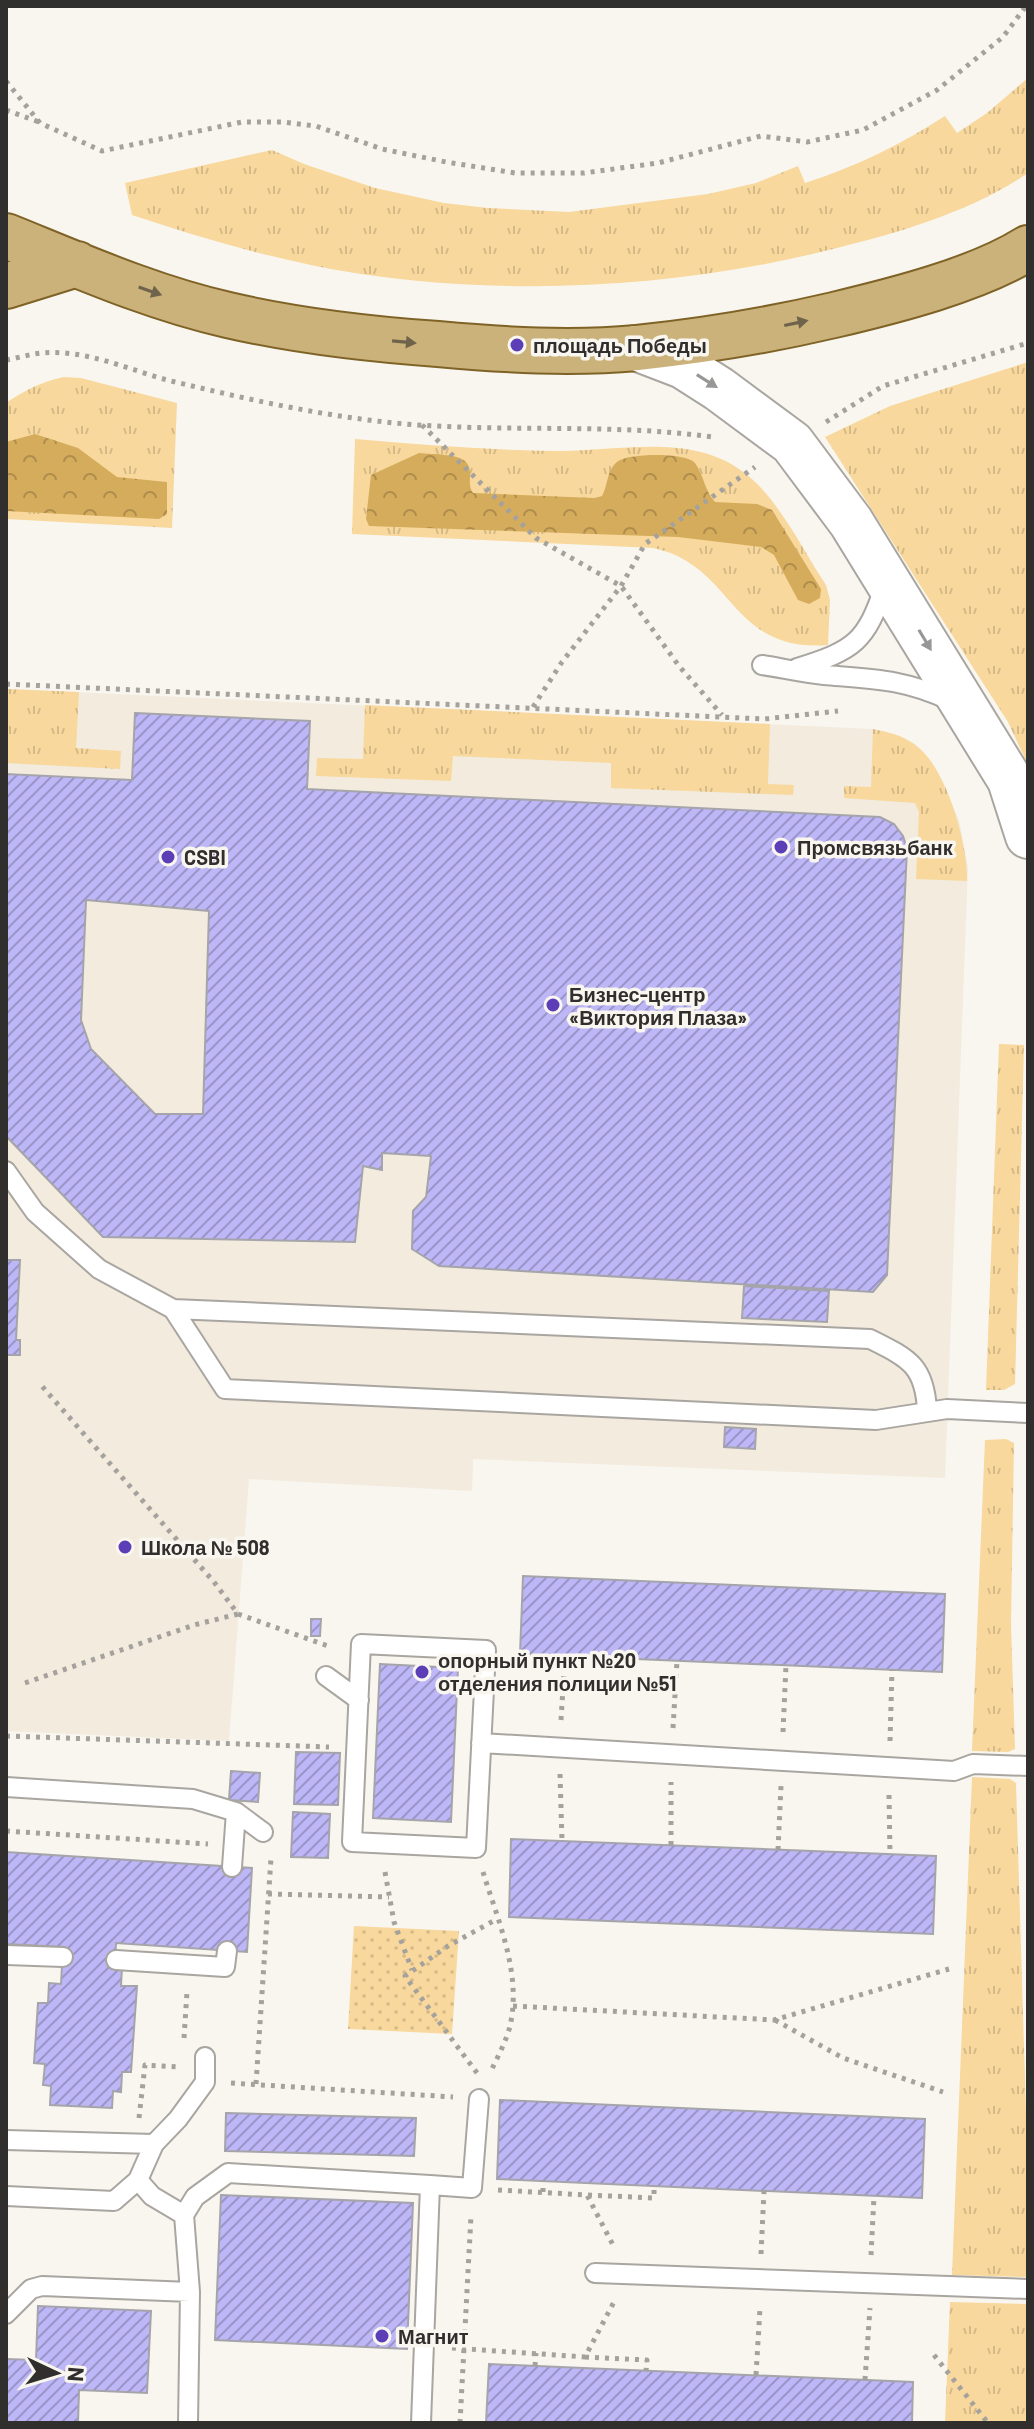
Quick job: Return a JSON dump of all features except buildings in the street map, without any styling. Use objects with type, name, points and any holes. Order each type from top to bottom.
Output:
[{"type":"main road","points":[[6,236],[152,292],[227,315],[371,339],[556,351],[636,348],[792,324],[885,302],[957,279],[1028,248]]},
{"type":"main road","points":[[6,286],[77,264]]},
{"type":"main road","points":[[636,348],[683,366],[792,443],[851,522],[968,710],[1010,780],[1028,836]]},
{"type":"lane","points":[[794,669],[841,653],[858,642],[873,619],[887,578]]},
{"type":"lane","points":[[762,665],[909,683],[968,710]]},
{"type":"lane","points":[[6,1171],[35,1212],[99,1269],[173,1309],[870,1339],[907,1358],[926,1386],[927,1411]]},
{"type":"lane","points":[[173,1309],[225,1389],[876,1420],[947,1409],[1028,1413]]},
{"type":"lane","points":[[361,1644],[486,1650],[476,1848],[352,1842],[359,1700],[361,1644]]},
{"type":"lane","points":[[326,1676],[359,1700]]},
{"type":"lane","points":[[481,1743],[954,1771],[973,1764],[1028,1766]]},
{"type":"lane","points":[[6,1787],[193,1799],[236,1812],[263,1832]]},
{"type":"lane","points":[[232,1867],[236,1812]]},
{"type":"lane","points":[[116,1960],[225,1967],[227,1951]]},
{"type":"lane","points":[[6,1955],[63,1957]]},
{"type":"lane","points":[[6,2196],[114,2201],[138,2180],[154,2144],[178,2119],[205,2082],[205,2057]]},
{"type":"lane","points":[[188,2423],[190,2292],[184,2215],[195,2197],[228,2173],[472,2188],[482,2091]]},
{"type":"lane","points":[[6,2140],[154,2144]]},
{"type":"lane","points":[[138,2180],[152,2196],[184,2215]]},
{"type":"lane","points":[[421,2423],[430,2185]]},
{"type":"lane","points":[[595,2273],[1028,2289]]},
{"type":"lane","points":[[6,2314],[31,2289],[42,2286],[190,2292]]},
{"type":"path","points":[[6,110],[102,151],[242,122],[282,122],[316,126],[382,149],[446,162],[515,173],[584,173],[658,163],[761,136],[807,142],[863,130],[937,90],[1003,37],[1026,6]]},
{"type":"path","points":[[6,81],[40,123]]},
{"type":"path","points":[[818,427],[883,386],[1028,343]]},
{"type":"path","points":[[6,360],[43,353],[91,357],[168,380],[320,413],[421,425],[625,428],[711,437],[723,444]]},
{"type":"path","points":[[421,425],[536,538],[621,586],[679,666],[723,716]]},
{"type":"path","points":[[533,707],[562,662],[621,586],[645,544],[759,464],[747,457]]},
{"type":"path","points":[[6,684],[764,719],[838,711]]},
{"type":"path","points":[[40,1384],[214,1582],[238,1614],[360,1659]]},
{"type":"path","points":[[25,1683],[194,1625],[238,1614]]},
{"type":"path","points":[[562,1841],[560,1747],[565,1656]]},
{"type":"path","points":[[671,1845],[671,1754],[677,1661]]},
{"type":"path","points":[[6,1736],[356,1749]]},
{"type":"path","points":[[6,1831],[233,1845]]},
{"type":"path","points":[[256,2084],[271,1856],[263,1832]]},
{"type":"path","points":[[384,1843],[383,1860],[394,1922],[412,1970]]},
{"type":"path","points":[[476,1848],[513,1977],[510,2029],[482,2091]]},
{"type":"path","points":[[268,1894],[389,1897]]},
{"type":"path","points":[[482,2091],[405,1976],[448,1946],[497,1919]]},
{"type":"path","points":[[183,2053],[189,1964]]},
{"type":"path","points":[[513,2006],[774,2020],[949,1969]]},
{"type":"path","points":[[774,2020],[843,2058],[943,2092]]},
{"type":"path","points":[[145,2065],[182,2067]]},
{"type":"path","points":[[205,2082],[482,2091]]},
{"type":"path","points":[[543,2181],[543,2192]]},
{"type":"path","points":[[460,2423],[472,2188],[654,2198],[654,2186]]},
{"type":"path","points":[[585,2357],[628,2274],[587,2195]]},
{"type":"path","points":[[423,2347],[647,2360],[646,2371]]},
{"type":"path","points":[[535,2366],[536,2353]]},
{"type":"path","points":[[934,2355],[988,2423]]},
{"type":"shaded area","points":[[6,689],[873,729],[915,744],[930,762],[959,820],[968,867],[945,1478],[473,1459],[472,1491],[249,1479],[229,1741],[6,1731]]},
{"type":"green space","points":[[1028,78],[1028,173],[1006,186],[936,219],[862,242],[720,272],[660,279],[540,286],[479,285],[420,281],[332,269],[245,249],[132,215],[125,183],[272,150],[375,188],[444,203],[569,212],[708,194],[756,183],[798,166],[805,183],[877,154],[945,116],[957,133],[987,113]]},
{"type":"green space","points":[[1028,362],[1028,765],[1008,722],[825,437],[890,406]]},
{"type":"green space","points":[[64,377],[81,378],[177,403],[172,528],[6,519],[6,403],[34,387]]},
{"type":"green space","points":[[35,434],[78,448],[117,477],[167,482],[167,514],[159,519],[6,511],[6,442]]},
{"type":"green space","points":[[355,439],[530,450],[674,448],[719,458],[739,469],[765,492],[826,585],[830,600],[828,645],[795,644],[770,636],[734,606],[701,571],[680,557],[653,548],[352,534]]},
{"type":"green space","points":[[419,453],[447,455],[466,462],[473,493],[595,498],[602,496],[611,469],[623,459],[656,455],[689,459],[695,463],[715,502],[757,504],[772,510],[821,589],[820,598],[809,604],[798,600],[774,555],[761,547],[678,537],[369,526],[366,519],[371,475]]},
{"type":"green space","points":[[6,689],[79,692],[76,748],[121,751],[120,769],[6,763]]},
{"type":"green space","points":[[365,705],[770,724],[768,784],[794,785],[793,795],[611,788],[611,763],[453,756],[451,781],[316,776],[317,758],[363,759]]},
{"type":"green space","points":[[873,729],[909,741],[926,754],[936,769],[959,827],[967,881],[916,879],[919,812],[915,803],[844,798],[844,786],[871,787]]},
{"type":"green space","points":[[999,1044],[1024,1045],[1015,1384],[1004,1390],[986,1390]]},
{"type":"green space","points":[[1006,1439],[1014,1443],[1011,1624],[1015,1749],[1008,1752],[972,1751],[985,1440]]},
{"type":"green space","points":[[972,1777],[1010,1779],[1016,1783],[1028,2178],[1028,2275],[1025,2277],[952,2275]]},
{"type":"green space","points":[[354,1926],[459,1931],[452,2034],[348,2029]]},
{"type":"green space","points":[[950,2302],[1028,2304],[1028,2423],[945,2423]]},
{"type":"place","name":"площадь Победы","points":[[517,345]]},
{"type":"place","name":"Промсвязьбанк","points":[[781,847]]},
{"type":"place","name":"CSBI","points":[[168,857]]},
{"type":"place","name":"Бизнес-центр «Виктория Плаза»","points":[[553,1005]]},
{"type":"place","name":"Школа № 508","points":[[125,1547]]},
{"type":"place","name":"опорный пункт №20 отделения полиции №51","points":[[422,1672]]},
{"type":"place","name":"Магнит","points":[[382,2336]]}]
